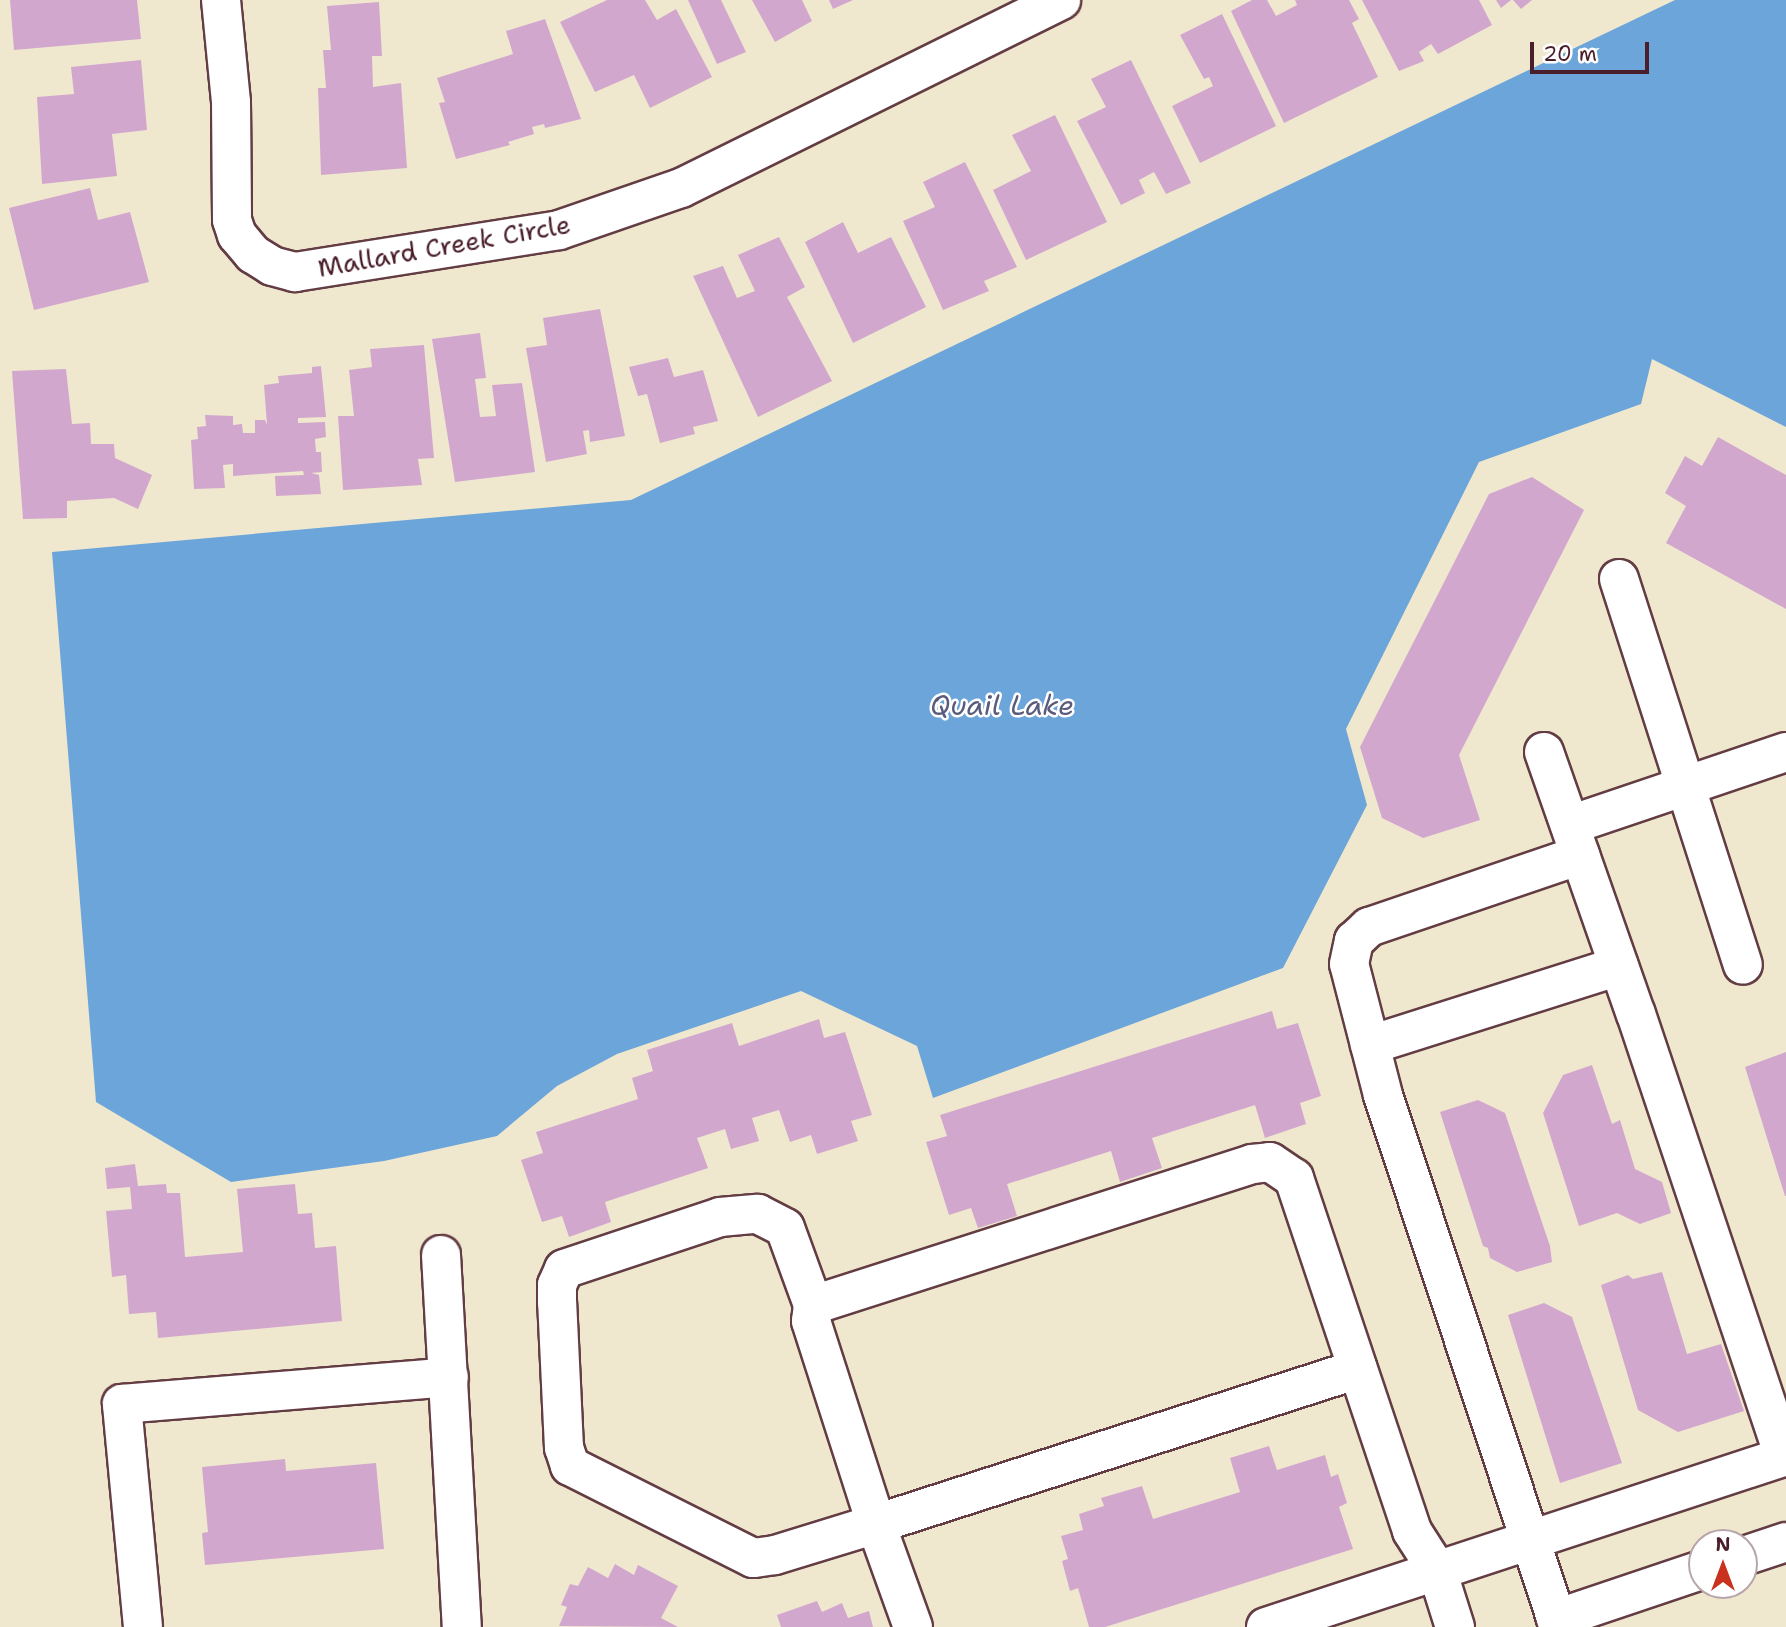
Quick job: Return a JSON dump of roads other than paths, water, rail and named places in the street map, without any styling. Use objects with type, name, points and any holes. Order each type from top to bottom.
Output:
[{"type":"street","name":"Mallard Creek Circle","points":[[221,0],[231,102],[232,220],[237,235],[253,254],[272,266],[295,272],[559,230],[681,188],[1061,0]]},
{"type":"street","points":[[1619,579],[1742,965]]},
{"type":"street","points":[[1688,1575],[1558,1623],[1383,1095],[1349,964],[1354,941],[1369,927],[1575,840],[1684,785],[1786,751]]},
{"type":"street","points":[[1266,1627],[1785,1456],[1544,752]]},
{"type":"street","points":[[1370,1045],[1619,966]]},
{"type":"street","points":[[813,1305],[1252,1164],[1270,1162],[1294,1178],[1412,1531],[1437,1570],[1455,1627]]},
{"type":"street","points":[[913,1627],[876,1524],[811,1321],[813,1305],[785,1228],[758,1214],[720,1217],[564,1269],[557,1285],[557,1302],[564,1448],[570,1466],[753,1558],[775,1555],[876,1524],[1358,1369]]},
{"type":"street","points":[[441,1255],[463,1627]]},
{"type":"street","points":[[143,1627],[122,1404],[449,1377]]},
{"type":"street","points":[[1758,1551],[1786,1542]]},
{"type":"water","name":"Quail Lake","points":[[1675,0],[1786,0],[1786,427],[1652,359],[1641,404],[1479,462],[1346,729],[1367,805],[1283,968],[933,1098],[917,1046],[801,991],[617,1054],[557,1086],[497,1136],[384,1161],[231,1182],[96,1102],[52,552],[631,500]]}]
